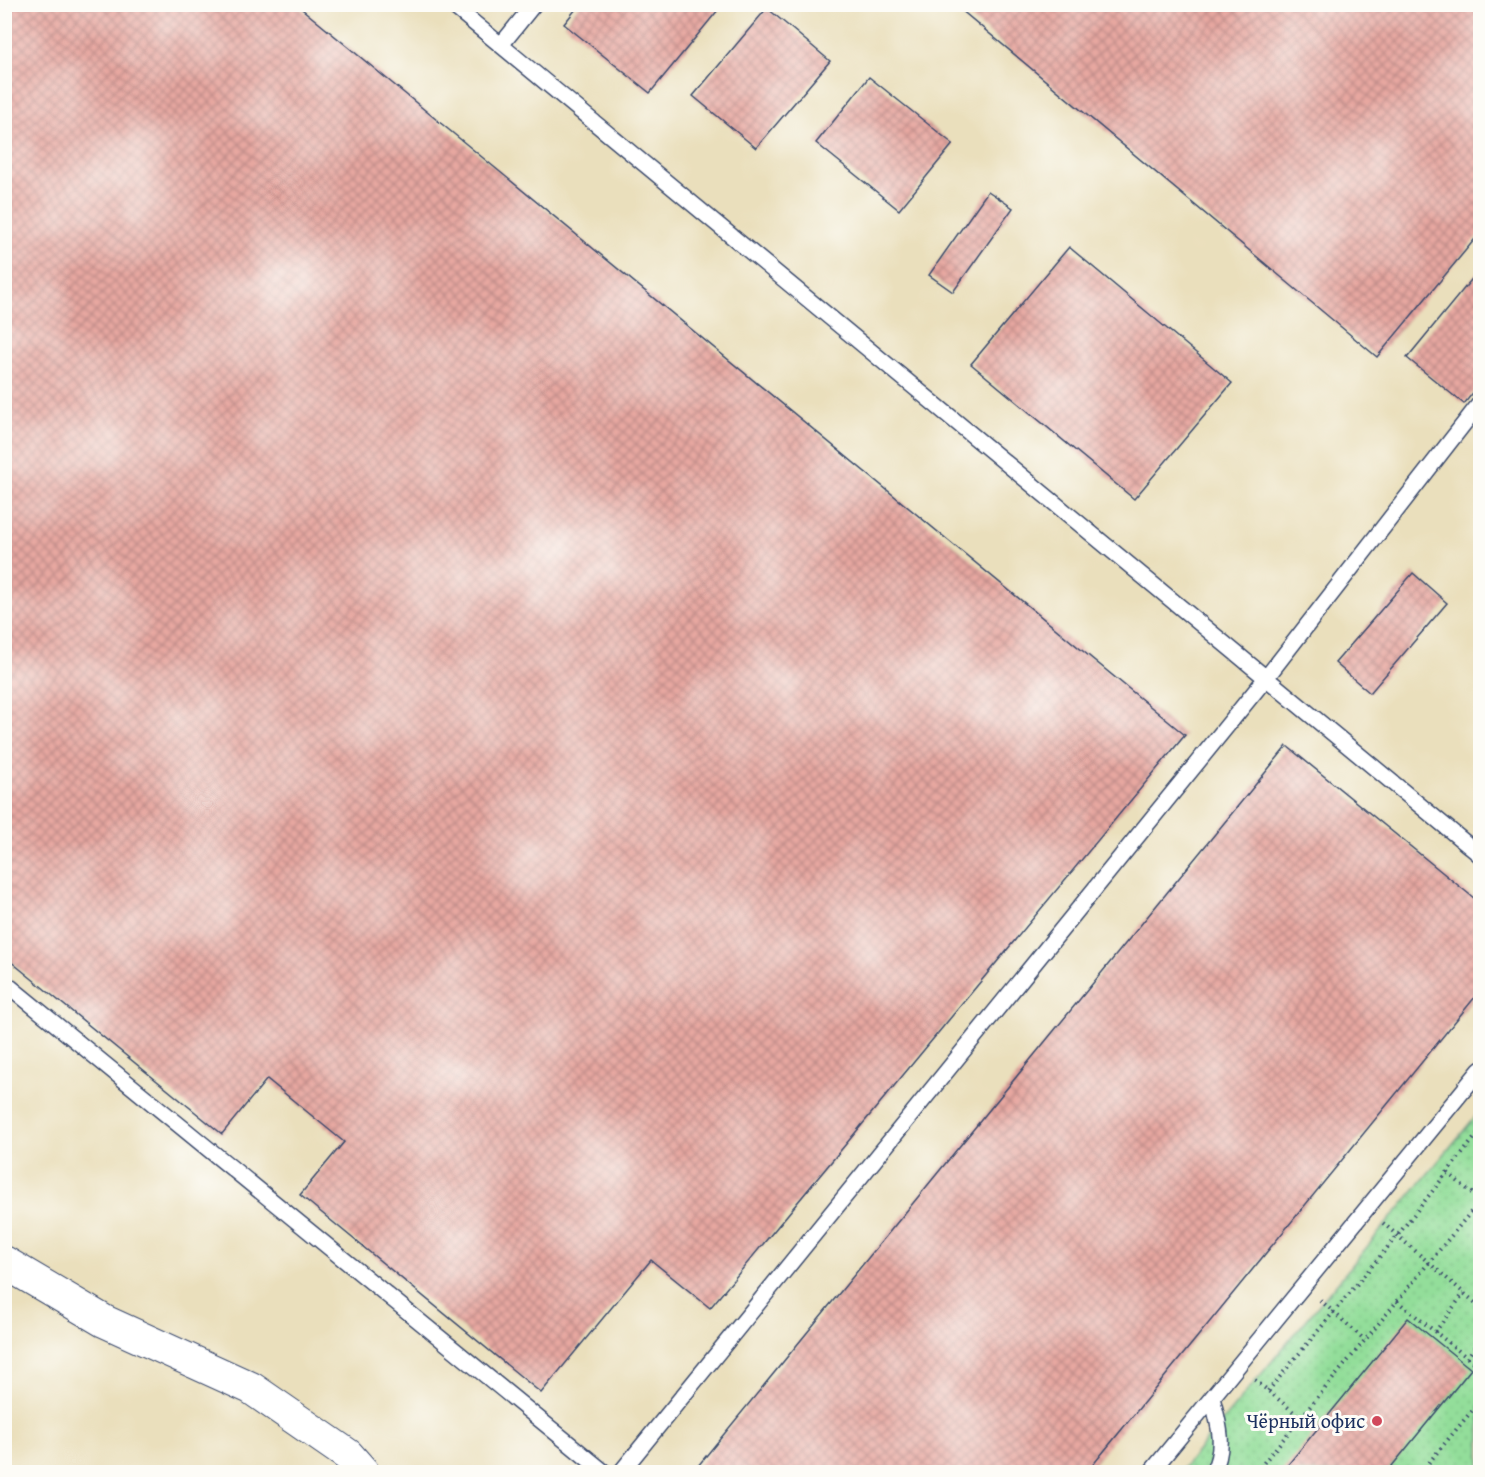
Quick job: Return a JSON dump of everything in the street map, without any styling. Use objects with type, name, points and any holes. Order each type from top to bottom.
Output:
[{"type":"street","points":[[4,1262],[104,1321],[250,1388],[348,1455],[363,1473]]},
{"type":"lane","points":[[451,4],[1480,855]]},
{"type":"lane","points":[[501,45],[534,4]]},
{"type":"lane","points":[[621,1473],[1266,678],[1480,403]]},
{"type":"lane","points":[[4,982],[604,1473]]},
{"type":"lane","points":[[1151,1473],[1480,1070]]},
{"type":"lane","points":[[1212,1398],[1221,1432],[1219,1461],[1213,1473]]},
{"type":"path","points":[[1268,1391],[1397,1236],[1480,1131]]},
{"type":"path","points":[[1256,1473],[1480,1200],[1448,1173]]},
{"type":"path","points":[[1366,1209],[1480,1307]]},
{"type":"path","points":[[1303,1286],[1365,1340]]},
{"type":"path","points":[[1435,1332],[1464,1293]]},
{"type":"path","points":[[1397,1301],[1480,1368]]},
{"type":"path","points":[[1467,1358],[1480,1340]]},
{"type":"path","points":[[1238,1366],[1301,1418]]},
{"type":"path","points":[[1421,1473],[1480,1401]]},
{"type":"green space","points":[[1480,1111],[1480,1472],[1180,1472]]},
{"type":"building","points":[[580,4],[723,4],[650,93],[564,24]]},
{"type":"building","points":[[954,4],[1480,4],[1480,233],[1377,357]]},
{"type":"building","points":[[4,5],[297,5],[1185,735],[710,1308],[651,1260],[541,1393],[300,1195],[344,1142],[267,1079],[222,1134],[4,956]]},
{"type":"building","points":[[767,8],[830,61],[756,148],[693,96]]},
{"type":"building","points":[[869,77],[953,144],[899,210],[816,143]]},
{"type":"building","points":[[988,191],[1013,208],[953,292],[929,275]]},
{"type":"building","points":[[1069,247],[1232,383],[1134,499],[971,364]]},
{"type":"building","points":[[1480,269],[1480,384],[1464,404],[1407,358]]},
{"type":"building","points":[[1413,573],[1447,603],[1370,693],[1335,663]]},
{"type":"building","points":[[1287,746],[1480,903],[1480,991],[1087,1472],[693,1472]]},
{"type":"building","name":"Чёрный офис","points":[[1408,1318],[1471,1369],[1387,1472],[1282,1472]]},
{"type":"place","name":"Чёрный офис","points":[[1377,1421]]}]
